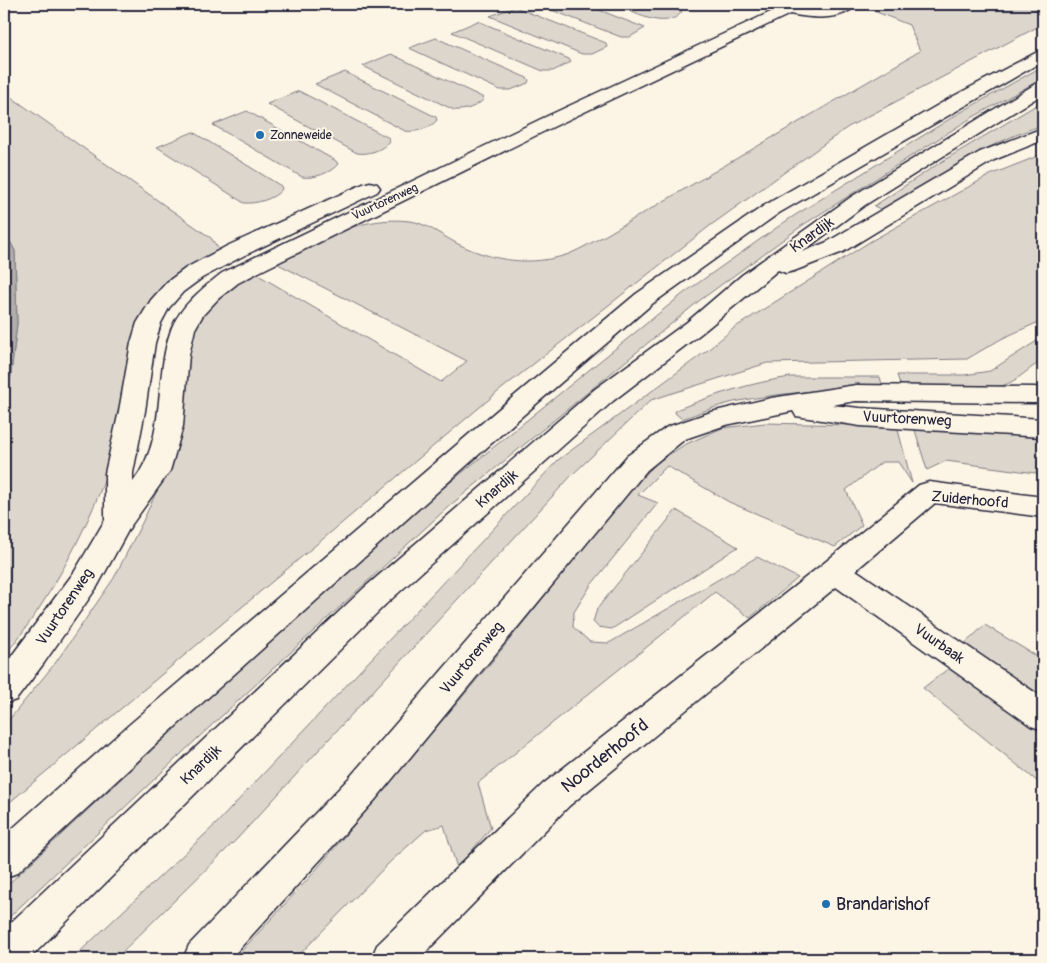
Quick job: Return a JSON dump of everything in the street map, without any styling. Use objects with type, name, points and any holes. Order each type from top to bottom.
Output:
[{"type":"street","name":"Vuurtorenweg","points":[[119,520],[119,474],[143,343],[152,317],[159,305],[175,287],[194,273],[235,251],[760,4]]},
{"type":"street","points":[[780,7],[821,12],[839,9],[848,4]]},
{"type":"street","name":"Vuurtorenweg","points":[[4,690],[33,654],[86,579],[119,520],[156,471],[170,426],[177,354],[183,329],[194,311],[215,289],[230,278],[264,261],[780,7]]},
{"type":"street","points":[[4,860],[142,735],[644,299],[772,209],[1043,54]]},
{"type":"street","name":"Knardijk","points":[[4,956],[375,596],[604,395],[695,327],[750,280],[858,201],[1043,88]]},
{"type":"street","points":[[750,280],[835,247],[987,156],[1043,134]]},
{"type":"street","name":"Vuurtorenweg","points":[[203,959],[362,789],[637,463],[676,433],[720,418],[771,406],[856,393],[1040,397]]},
{"type":"street","name":"Vuurtorenweg","points":[[771,406],[860,417],[1043,428]]},
{"type":"street","name":"Zuiderhoofd","points":[[835,571],[929,492],[1043,508]]},
{"type":"street","name":"Vuurbaak","points":[[835,571],[1043,716]]},
{"type":"street","name":"Noorderhoofd","points":[[391,959],[556,795],[835,571]]},
{"type":"shaded area","points":[[536,4],[584,4],[645,28],[630,37],[621,37]]},
{"type":"shaded area","points":[[613,4],[661,4],[682,12],[675,18],[658,20],[639,15]]},
{"type":"shaded area","points":[[863,4],[1043,4],[1043,24],[848,127],[711,225],[499,391],[4,807],[4,726],[56,662],[114,578],[143,521],[164,475],[192,328],[207,308],[229,288],[253,272],[441,382],[467,361],[274,262],[340,231],[374,222],[392,220],[422,224],[471,250],[498,258],[526,261],[555,258],[569,254],[606,235],[920,51],[909,25],[874,11]]},
{"type":"shaded area","points":[[515,7],[606,43],[607,47],[592,54],[582,54],[490,16]]},
{"type":"shaded area","points":[[478,21],[569,59],[571,62],[553,71],[543,71],[452,32]]},
{"type":"shaded area","points":[[436,38],[527,78],[529,80],[528,83],[511,90],[500,90],[409,48]]},
{"type":"shaded area","points":[[391,54],[484,99],[470,108],[454,110],[363,66]]},
{"type":"shaded area","points":[[1043,66],[1043,78],[968,120],[803,225],[699,301],[447,508],[199,737],[4,922],[4,888],[185,719],[432,497],[684,293],[789,219],[956,115]]},
{"type":"shaded area","points":[[345,72],[436,117],[437,120],[423,129],[405,131],[315,84]]},
{"type":"shaded area","points":[[299,91],[389,138],[390,141],[375,151],[357,153],[267,104]]},
{"type":"shaded area","points":[[4,92],[211,238],[220,251],[165,286],[116,448],[88,520],[50,591],[20,636],[4,656],[4,413],[7,407],[17,324],[15,251],[4,230]]},
{"type":"shaded area","points":[[1043,101],[1043,125],[981,152],[882,210],[874,206],[941,162]]},
{"type":"shaded area","points":[[247,111],[336,161],[338,164],[322,175],[302,177],[213,125]]},
{"type":"shaded area","points":[[193,132],[281,186],[282,189],[275,196],[265,200],[244,203],[157,147]]},
{"type":"shaded area","points":[[1043,154],[1043,320],[1001,339],[967,359],[767,363],[651,400],[572,475],[237,839],[115,959],[72,959],[217,823],[558,460],[709,349],[734,328],[871,241],[990,175]]},
{"type":"shaded area","points":[[4,230],[15,251],[17,324],[7,407],[4,413]]},
{"type":"shaded area","points":[[1043,337],[1043,361],[1012,382],[997,387],[956,389],[901,387],[897,375],[964,375],[990,371]]},
{"type":"shaded area","points":[[790,377],[880,377],[883,388],[846,389],[771,396],[734,402],[682,419],[675,413],[676,410],[732,390]]},
{"type":"shaded area","points":[[765,423],[897,426],[912,483],[898,462],[882,462],[846,490],[862,525],[835,547],[729,502],[667,466],[638,495],[658,503],[591,585],[574,612],[573,627],[590,642],[609,643],[757,557],[798,578],[750,618],[715,592],[478,783],[491,828],[457,868],[444,825],[426,830],[390,862],[295,959],[234,959],[309,878],[490,664],[629,491],[659,461],[684,445],[722,428]]},
{"type":"shaded area","points":[[914,427],[1018,433],[1043,440],[1043,474],[946,461],[927,470]]},
{"type":"shaded area","points":[[676,510],[738,547],[612,629],[598,627],[593,622],[597,609]]},
{"type":"shaded area","points":[[985,625],[1043,660],[1043,701],[963,645]]},
{"type":"shaded area","points":[[949,668],[1043,733],[1043,786],[923,688]]},
{"type":"place","name":"Zonneweide","points":[[260,135]]},
{"type":"place","name":"Brandarishof","points":[[826,904]]}]
